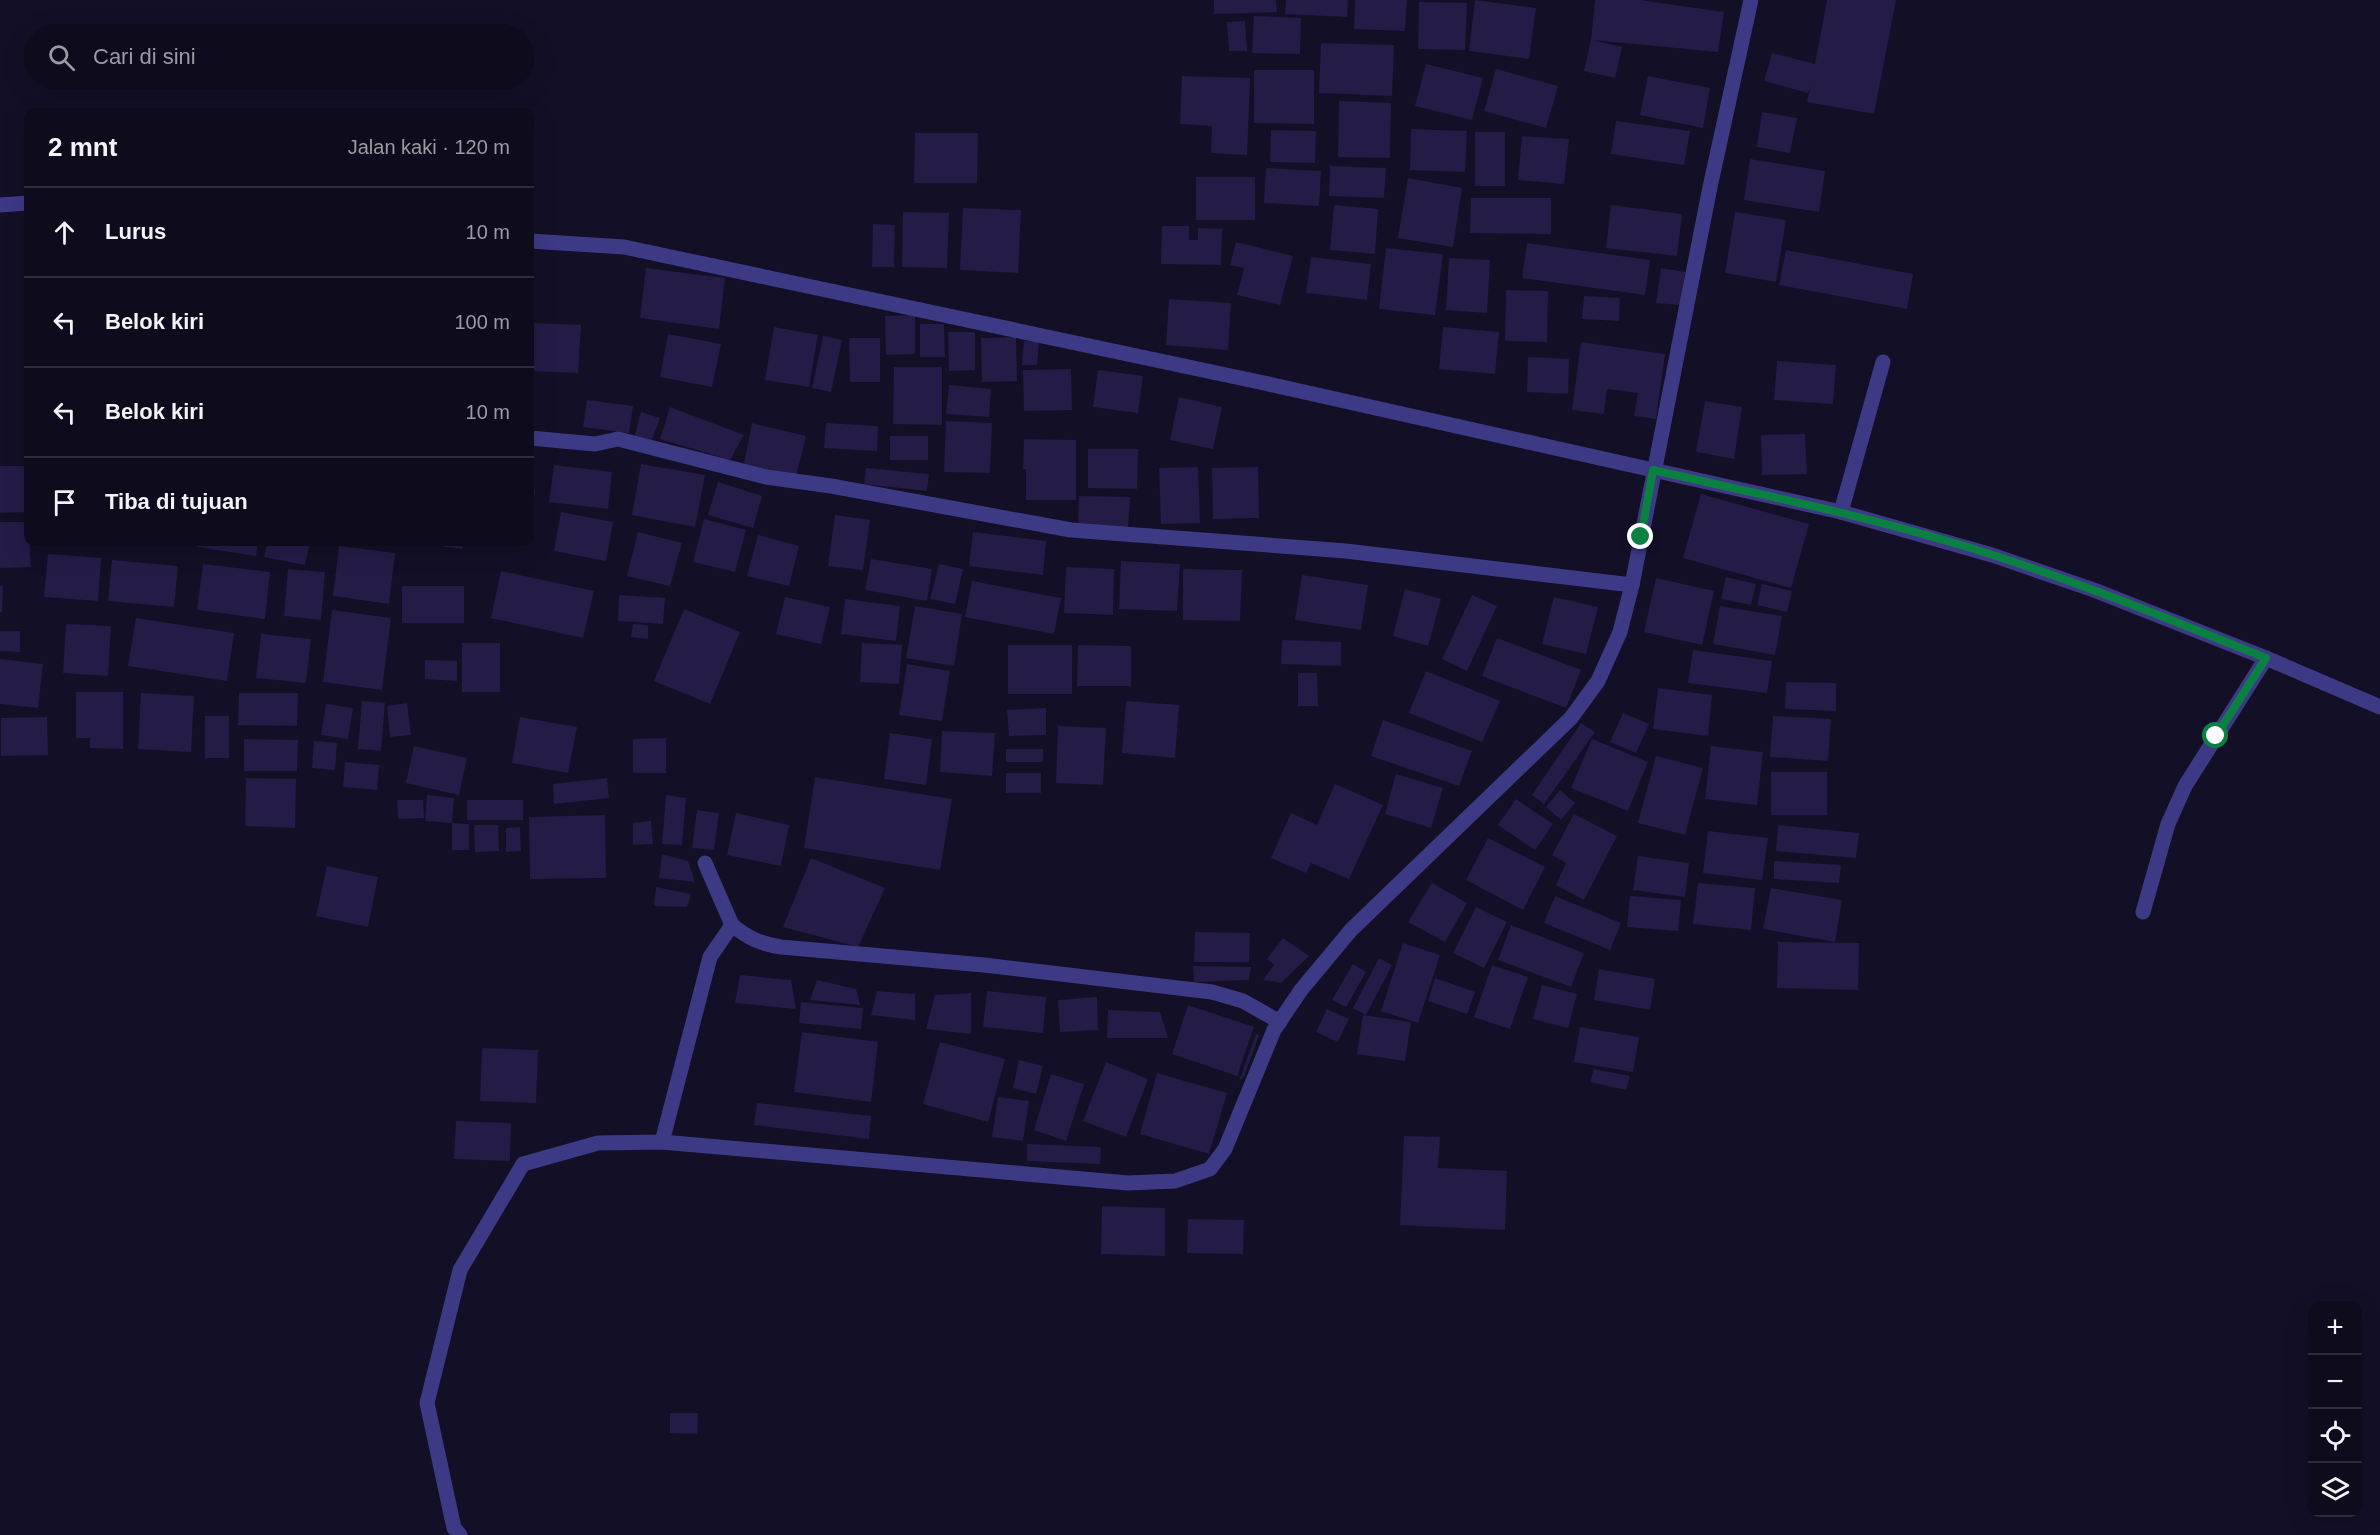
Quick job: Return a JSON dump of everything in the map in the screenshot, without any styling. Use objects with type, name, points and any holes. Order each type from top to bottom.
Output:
[{"type":"street","points":[[460,1535],[454,1528],[427,1403],[460,1270],[523,1164],[598,1143],[663,1142],[1128,1183],[1175,1181],[1210,1169],[1225,1149],[1274,1030],[1302,990],[1351,930],[1571,718],[1598,681],[1620,632],[1632,585],[1653,470],[1751,0]]},
{"type":"street","points":[[0,205],[24,203]]},
{"type":"street","points":[[534,241],[624,247],[1264,383],[1841,512],[1992,555],[2094,590],[2266,658],[2380,707]]},
{"type":"street","points":[[1841,512],[1883,362]]},
{"type":"street","points":[[534,438],[595,444],[618,440],[766,477],[831,486],[1071,530],[1346,551],[1632,585]]},
{"type":"street","points":[[2144,912],[2168,824],[2185,786],[2266,658]]},
{"type":"street","points":[[705,863],[732,925],[746,936],[762,944],[984,965],[1212,992],[1243,1001],[1280,1022]]},
{"type":"street","points":[[663,1142],[710,957],[732,925]]},
{"type":"building","points":[[1214,0],[1276,0],[1277,12],[1214,14]]},
{"type":"building","points":[[1286,0],[1348,0],[1347,17],[1285,14]]},
{"type":"building","points":[[1355,0],[1407,0],[1405,31],[1354,29]]},
{"type":"building","points":[[1475,0],[1536,8],[1529,59],[1469,51]]},
{"type":"building","points":[[1595,0],[1640,0],[1724,12],[1718,52],[1592,40],[1622,47],[1615,78],[1584,71],[1591,40]]},
{"type":"building","points":[[1827,0],[1896,0],[1874,114],[1807,102],[1811,84],[1808,93],[1764,81],[1772,53],[1815,64]]},
{"type":"building","points":[[1419,2],[1467,3],[1465,50],[1418,49]]},
{"type":"building","points":[[1254,16],[1301,18],[1300,54],[1252,53]]},
{"type":"building","points":[[1245,21],[1247,51],[1229,51],[1227,22]]},
{"type":"building","points":[[1321,43],[1394,45],[1392,96],[1319,93]]},
{"type":"building","points":[[1426,64],[1483,78],[1472,120],[1415,106]]},
{"type":"building","points":[[1496,69],[1558,86],[1546,128],[1484,111]]},
{"type":"building","points":[[1254,70],[1314,70],[1314,124],[1254,123]]},
{"type":"building","points":[[1182,76],[1250,78],[1247,155],[1211,153],[1212,126],[1180,124]]},
{"type":"building","points":[[1648,76],[1710,88],[1703,128],[1640,115]]},
{"type":"building","points":[[1339,101],[1391,103],[1390,158],[1338,157]]},
{"type":"building","points":[[1762,112],[1797,118],[1790,153],[1757,147]]},
{"type":"building","points":[[1616,121],[1690,131],[1684,165],[1611,154]]},
{"type":"building","points":[[1411,129],[1467,131],[1465,172],[1410,170]]},
{"type":"building","points":[[1271,130],[1316,131],[1315,163],[1270,162]]},
{"type":"building","points":[[1475,132],[1505,132],[1505,186],[1475,186]]},
{"type":"building","points":[[915,133],[978,133],[977,183],[914,183]]},
{"type":"building","points":[[1522,136],[1569,139],[1564,184],[1518,180]]},
{"type":"building","points":[[1750,159],[1825,171],[1819,212],[1744,200]]},
{"type":"building","points":[[1330,166],[1386,168],[1384,198],[1329,196]]},
{"type":"building","points":[[1266,168],[1321,171],[1319,206],[1264,203]]},
{"type":"building","points":[[1196,177],[1255,177],[1255,220],[1196,220]]},
{"type":"building","points":[[1408,178],[1462,188],[1453,247],[1398,238]]},
{"type":"building","points":[[1471,198],[1551,198],[1551,234],[1470,233]]},
{"type":"building","points":[[1334,205],[1378,209],[1375,254],[1330,250]]},
{"type":"building","points":[[1611,205],[1682,214],[1677,256],[1606,248]]},
{"type":"building","points":[[963,208],[1021,210],[1018,273],[960,270]]},
{"type":"building","points":[[903,212],[949,213],[947,268],[902,267]]},
{"type":"building","points":[[1735,212],[1786,220],[1776,282],[1725,273]]},
{"type":"building","points":[[873,224],[895,225],[894,267],[872,267]]},
{"type":"building","points":[[1162,226],[1189,226],[1189,240],[1198,240],[1198,228],[1222,229],[1221,265],[1161,264]]},
{"type":"building","points":[[1236,242],[1293,256],[1280,305],[1237,295],[1244,268],[1230,265]]},
{"type":"building","points":[[1527,243],[1650,260],[1645,295],[1522,278]]},
{"type":"building","points":[[1386,248],[1443,254],[1435,315],[1379,309]]},
{"type":"building","points":[[1786,250],[1913,274],[1907,309],[1779,285]]},
{"type":"building","points":[[1311,257],[1371,264],[1367,300],[1306,293]]},
{"type":"building","points":[[1449,258],[1490,260],[1487,313],[1446,310]]},
{"type":"building","points":[[646,268],[725,278],[719,329],[640,318]]},
{"type":"building","points":[[1661,268],[1685,272],[1681,305],[1656,303]]},
{"type":"building","points":[[1506,290],[1548,291],[1547,342],[1505,341]]},
{"type":"building","points":[[1584,296],[1620,298],[1619,321],[1582,319]]},
{"type":"building","points":[[1169,299],[1231,303],[1228,350],[1166,345]]},
{"type":"building","points":[[915,315],[915,354],[886,355],[885,316]]},
{"type":"building","points":[[534,323],[581,325],[578,373],[534,371]]},
{"type":"building","points":[[920,324],[944,324],[945,357],[920,357]]},
{"type":"building","points":[[774,327],[818,335],[809,387],[765,380]]},
{"type":"building","points":[[1443,327],[1499,332],[1495,374],[1439,369]]},
{"type":"building","points":[[948,332],[975,332],[975,370],[949,371]]},
{"type":"building","points":[[668,334],[721,344],[712,387],[660,377]]},
{"type":"building","points":[[823,336],[842,340],[831,392],[812,388]]},
{"type":"building","points":[[1016,337],[1017,381],[982,382],[981,338]]},
{"type":"building","points":[[849,338],[880,338],[880,382],[850,382]]},
{"type":"building","points":[[1024,341],[1039,342],[1037,365],[1022,365]]},
{"type":"building","points":[[1581,342],[1665,354],[1656,419],[1634,416],[1638,393],[1607,389],[1604,414],[1572,410]]},
{"type":"building","points":[[1528,357],[1569,359],[1568,394],[1527,392]]},
{"type":"building","points":[[1777,361],[1836,365],[1833,404],[1774,400]]},
{"type":"building","points":[[894,367],[942,367],[942,425],[893,424]]},
{"type":"building","points":[[1071,369],[1072,410],[1024,411],[1023,370]]},
{"type":"building","points":[[1098,370],[1143,376],[1138,413],[1093,407]]},
{"type":"building","points":[[949,385],[991,389],[989,417],[946,414]]},
{"type":"building","points":[[1179,397],[1222,407],[1213,449],[1170,440]]},
{"type":"building","points":[[587,400],[633,406],[629,433],[583,427]]},
{"type":"building","points":[[1705,401],[1742,407],[1734,459],[1696,452]]},
{"type":"building","points":[[670,407],[744,435],[730,460],[660,439]]},
{"type":"building","points":[[641,412],[660,418],[650,445],[634,438]]},
{"type":"building","points":[[946,421],[992,423],[990,473],[944,472]]},
{"type":"building","points":[[752,423],[806,436],[796,477],[744,464]]},
{"type":"building","points":[[826,423],[878,426],[877,451],[824,448]]},
{"type":"building","points":[[1805,434],[1807,474],[1762,475],[1761,435]]},
{"type":"building","points":[[890,436],[928,436],[928,460],[890,460]]},
{"type":"building","points":[[1024,439],[1076,440],[1076,500],[1026,500],[1026,469],[1023,469]]},
{"type":"building","points":[[1088,449],[1138,449],[1137,489],[1088,488]]},
{"type":"building","points":[[641,464],[705,475],[695,527],[632,515]]},
{"type":"building","points":[[554,465],[612,472],[608,509],[549,502]]},
{"type":"building","points":[[0,466],[24,466],[24,512],[0,513]]},
{"type":"building","points":[[1198,467],[1200,523],[1161,524],[1159,468]]},
{"type":"building","points":[[1258,467],[1259,518],[1213,519],[1212,468]]},
{"type":"building","points":[[866,468],[929,474],[927,491],[864,484]]},
{"type":"building","points":[[718,482],[762,496],[753,528],[708,515]]},
{"type":"building","points":[[1701,494],[1809,524],[1791,588],[1683,558]]},
{"type":"building","points":[[1079,496],[1130,497],[1128,528],[1078,526]]},
{"type":"building","points":[[561,512],[613,522],[606,561],[554,551]]},
{"type":"building","points":[[835,515],[870,520],[863,570],[828,566]]},
{"type":"building","points":[[704,519],[746,530],[735,572],[693,562]]},
{"type":"building","points":[[0,522],[24,522],[24,546],[30,546],[31,567],[0,568]]},
{"type":"building","points":[[638,532],[682,543],[670,586],[627,576]]},
{"type":"building","points":[[973,532],[1046,541],[1043,575],[969,566]]},
{"type":"building","points":[[758,535],[799,546],[789,586],[747,576]]},
{"type":"building","points":[[197,546],[257,546],[256,556]]},
{"type":"building","points":[[266,546],[309,546],[305,565],[264,557]]},
{"type":"building","points":[[339,546],[395,553],[389,604],[333,596]]},
{"type":"building","points":[[440,546],[462,546],[462,549]]},
{"type":"building","points":[[48,554],[101,558],[98,601],[44,597]]},
{"type":"building","points":[[871,559],[932,569],[927,601],[865,590]]},
{"type":"building","points":[[112,560],[178,566],[174,607],[108,601]]},
{"type":"building","points":[[1121,561],[1180,564],[1177,611],[1119,609]]},
{"type":"building","points":[[203,564],[270,572],[265,619],[197,610]]},
{"type":"building","points":[[939,564],[963,569],[955,604],[930,599]]},
{"type":"building","points":[[1066,567],[1114,569],[1113,615],[1064,613]]},
{"type":"building","points":[[288,569],[325,572],[321,620],[284,616]]},
{"type":"building","points":[[1183,569],[1242,570],[1240,621],[1183,620]]},
{"type":"building","points":[[501,571],[594,591],[583,638],[491,618]]},
{"type":"building","points":[[1302,575],[1368,585],[1361,630],[1295,620]]},
{"type":"building","points":[[1726,577],[1756,584],[1751,605],[1721,599]]},
{"type":"building","points":[[1656,578],[1714,591],[1702,645],[1644,632]]},
{"type":"building","points":[[972,581],[1061,598],[1054,634],[965,617]]},
{"type":"building","points":[[1762,584],[1792,591],[1787,612],[1757,605]]},
{"type":"building","points":[[0,586],[3,586],[2,612],[0,612]]},
{"type":"building","points":[[402,586],[464,586],[464,623],[402,623]]},
{"type":"building","points":[[1405,589],[1441,599],[1428,646],[1393,636]]},
{"type":"building","points":[[619,595],[665,598],[663,624],[618,621]]},
{"type":"building","points":[[1472,595],[1497,606],[1467,671],[1442,659]]},
{"type":"building","points":[[785,597],[830,607],[821,644],[776,634]]},
{"type":"building","points":[[1554,597],[1598,607],[1586,654],[1542,644]]},
{"type":"building","points":[[845,599],[900,606],[896,641],[841,634]]},
{"type":"building","points":[[915,606],[962,614],[954,666],[906,658]]},
{"type":"building","points":[[1720,606],[1782,616],[1775,655],[1713,644]]},
{"type":"building","points":[[684,609],[740,632],[710,704],[654,681]]},
{"type":"building","points":[[332,610],[391,618],[382,690],[323,682]]},
{"type":"building","points":[[136,618],[234,633],[227,681],[128,666]]},
{"type":"building","points":[[66,624],[111,626],[108,676],[63,673]]},
{"type":"building","points":[[633,624],[648,625],[648,639],[631,637]]},
{"type":"building","points":[[0,631],[20,631],[20,652],[0,651]]},
{"type":"building","points":[[261,634],[311,639],[306,683],[256,678]]},
{"type":"building","points":[[1497,638],[1581,670],[1566,708],[1482,676]]},
{"type":"building","points":[[1282,640],[1341,642],[1341,666],[1281,664]]},
{"type":"building","points":[[462,643],[500,643],[500,692],[462,692]]},
{"type":"building","points":[[862,643],[902,645],[899,684],[860,682]]},
{"type":"building","points":[[1008,645],[1072,645],[1072,694],[1008,694]]},
{"type":"building","points":[[1078,645],[1131,646],[1131,686],[1077,686]]},
{"type":"building","points":[[1693,650],[1772,661],[1767,693],[1688,683]]},
{"type":"building","points":[[0,659],[43,664],[38,708],[0,704]]},
{"type":"building","points":[[425,660],[457,661],[457,681],[425,679]]},
{"type":"building","points":[[907,664],[950,671],[942,721],[899,715]]},
{"type":"building","points":[[1426,671],[1500,701],[1482,742],[1409,713]]},
{"type":"building","points":[[1298,673],[1317,673],[1318,706],[1298,706]]},
{"type":"building","points":[[1786,682],[1836,683],[1836,711],[1785,709]]},
{"type":"building","points":[[1658,688],[1712,695],[1708,736],[1653,729]]},
{"type":"building","points":[[76,692],[123,692],[123,749],[90,748],[90,738],[76,738]]},
{"type":"building","points":[[141,693],[194,696],[191,752],[138,749]]},
{"type":"building","points":[[239,693],[298,693],[297,726],[238,725]]},
{"type":"building","points":[[362,701],[385,703],[381,751],[358,749]]},
{"type":"building","points":[[1126,701],[1179,705],[1175,758],[1122,753]]},
{"type":"building","points":[[407,703],[411,735],[390,737],[387,706]]},
{"type":"building","points":[[326,704],[353,708],[348,739],[321,735]]},
{"type":"building","points":[[1046,708],[1046,735],[1009,736],[1007,710]]},
{"type":"building","points":[[1623,713],[1649,724],[1636,753],[1610,742]]},
{"type":"building","points":[[205,716],[229,716],[229,758],[205,758]]},
{"type":"building","points":[[1773,716],[1831,719],[1828,761],[1770,757]]},
{"type":"building","points":[[47,717],[48,755],[1,756],[1,718]]},
{"type":"building","points":[[520,717],[577,727],[568,773],[512,763]]},
{"type":"building","points":[[1383,720],[1472,751],[1459,786],[1371,756]]},
{"type":"building","points":[[1581,723],[1595,732],[1544,804],[1532,795]]},
{"type":"building","points":[[1058,726],[1106,728],[1103,785],[1056,783]]},
{"type":"building","points":[[942,731],[995,733],[992,776],[940,772]]},
{"type":"building","points":[[890,733],[932,739],[926,785],[884,779]]},
{"type":"building","points":[[666,738],[666,773],[633,773],[633,739]]},
{"type":"building","points":[[244,739],[298,740],[297,771],[244,771]]},
{"type":"building","points":[[1592,739],[1648,762],[1628,811],[1571,788]]},
{"type":"building","points":[[314,741],[337,743],[335,770],[312,768]]},
{"type":"building","points":[[414,746],[467,758],[459,795],[406,783]]},
{"type":"building","points":[[1711,746],[1763,752],[1757,805],[1705,799]]},
{"type":"building","points":[[1006,749],[1043,749],[1043,762],[1006,762]]},
{"type":"building","points":[[1656,756],[1703,768],[1685,835],[1638,823]]},
{"type":"building","points":[[345,762],[379,765],[377,790],[343,787]]},
{"type":"building","points":[[1771,772],[1827,772],[1827,815],[1771,815]]},
{"type":"building","points":[[1006,773],[1041,773],[1041,793],[1006,793]]},
{"type":"building","points":[[1396,774],[1443,788],[1431,828],[1385,814]]},
{"type":"building","points":[[815,777],[952,799],[940,870],[804,848]]},
{"type":"building","points":[[246,778],[296,779],[295,828],[245,826]]},
{"type":"building","points":[[607,778],[609,798],[554,804],[553,784]]},
{"type":"building","points":[[1335,784],[1383,805],[1349,879],[1311,863],[1306,873],[1271,858],[1291,813],[1317,825]]},
{"type":"building","points":[[1560,790],[1575,803],[1561,820],[1546,807]]},
{"type":"building","points":[[427,795],[454,798],[452,823],[425,821]]},
{"type":"building","points":[[666,795],[686,798],[682,845],[662,844]]},
{"type":"building","points":[[1516,799],[1553,824],[1535,850],[1498,825]]},
{"type":"building","points":[[397,800],[423,800],[424,818],[398,819]]},
{"type":"building","points":[[467,800],[523,800],[523,820],[467,820]]},
{"type":"building","points":[[697,810],[719,813],[714,850],[692,848]]},
{"type":"building","points":[[736,813],[789,825],[781,866],[727,855]]},
{"type":"building","points":[[1574,814],[1617,836],[1584,900],[1556,885],[1566,863],[1552,855]]},
{"type":"building","points":[[605,815],[606,878],[530,879],[529,817]]},
{"type":"building","points":[[651,821],[653,844],[633,845],[633,823]]},
{"type":"building","points":[[452,823],[469,824],[469,850],[452,850]]},
{"type":"building","points":[[474,825],[498,825],[499,851],[475,852]]},
{"type":"building","points":[[1778,825],[1859,833],[1856,858],[1776,851]]},
{"type":"building","points":[[520,827],[521,851],[506,852],[506,828]]},
{"type":"building","points":[[1708,831],[1768,838],[1762,880],[1703,873]]},
{"type":"building","points":[[1488,838],[1545,867],[1523,910],[1466,880]]},
{"type":"building","points":[[662,854],[688,861],[695,882],[659,878]]},
{"type":"building","points":[[1638,856],[1689,863],[1685,897],[1633,890]]},
{"type":"building","points":[[811,858],[885,888],[858,947],[783,927]]},
{"type":"building","points":[[1774,861],[1841,865],[1839,883],[1774,879]]},
{"type":"building","points":[[327,866],[378,877],[368,927],[316,916]]},
{"type":"building","points":[[1432,883],[1467,903],[1445,942],[1408,922]]},
{"type":"building","points":[[1698,883],[1755,888],[1751,930],[1693,924]]},
{"type":"building","points":[[656,887],[691,894],[687,907],[654,906]]},
{"type":"building","points":[[1771,888],[1842,900],[1835,942],[1763,929]]},
{"type":"building","points":[[1555,896],[1621,923],[1610,950],[1544,923]]},
{"type":"building","points":[[1630,896],[1681,900],[1678,931],[1627,927]]},
{"type":"building","points":[[1476,907],[1507,922],[1484,968],[1453,953]]},
{"type":"building","points":[[1511,925],[1584,953],[1571,987],[1498,960]]},
{"type":"building","points":[[1195,932],[1250,933],[1249,962],[1194,962]]},
{"type":"building","points":[[1283,938],[1309,956],[1281,983],[1263,980],[1274,965],[1267,959]]},
{"type":"building","points":[[1778,942],[1859,943],[1858,990],[1777,988]]},
{"type":"building","points":[[1403,943],[1440,955],[1418,1023],[1381,1011]]},
{"type":"building","points":[[1379,958],[1392,965],[1366,1015],[1353,1008]]},
{"type":"building","points":[[1353,964],[1366,972],[1346,1007],[1332,1000]]},
{"type":"building","points":[[1492,965],[1528,977],[1510,1029],[1474,1017]]},
{"type":"building","points":[[1193,966],[1251,967],[1249,980],[1194,982]]},
{"type":"building","points":[[1599,969],[1655,979],[1650,1010],[1594,1000]]},
{"type":"building","points":[[740,975],[791,980],[796,1009],[735,1003]]},
{"type":"building","points":[[1435,978],[1475,992],[1467,1014],[1428,1001]]},
{"type":"building","points":[[817,980],[856,989],[860,1005],[810,1000]]},
{"type":"building","points":[[1542,985],[1577,994],[1568,1028],[1533,1019]]},
{"type":"building","points":[[877,991],[915,994],[915,1020],[871,1015]]},
{"type":"building","points":[[987,991],[1046,997],[1043,1033],[983,1027]]},
{"type":"building","points":[[971,993],[971,1034],[926,1029],[935,995]]},
{"type":"building","points":[[1097,997],[1098,1030],[1060,1032],[1058,1000]]},
{"type":"building","points":[[801,1002],[863,1008],[861,1029],[799,1023]]},
{"type":"building","points":[[1188,1005],[1254,1027],[1237,1076],[1172,1054]]},
{"type":"building","points":[[1327,1009],[1349,1019],[1338,1042],[1316,1032]]},
{"type":"building","points":[[1108,1010],[1160,1012],[1168,1038],[1107,1038]]},
{"type":"building","points":[[1363,1015],[1411,1022],[1405,1061],[1357,1054]]},
{"type":"building","points":[[1580,1027],[1639,1037],[1633,1072],[1574,1062]]},
{"type":"building","points":[[802,1032],[878,1042],[871,1102],[794,1092]]},
{"type":"building","points":[[1256,1034],[1259,1035],[1244,1077],[1239,1081]]},
{"type":"building","points":[[940,1042],[1005,1059],[988,1122],[923,1104]]},
{"type":"building","points":[[482,1048],[538,1050],[536,1103],[480,1101]]},
{"type":"building","points":[[1019,1060],[1043,1066],[1036,1094],[1013,1088]]},
{"type":"building","points":[[1106,1062],[1148,1079],[1126,1137],[1083,1121]]},
{"type":"building","points":[[1594,1069],[1630,1076],[1626,1090],[1590,1082]]},
{"type":"building","points":[[1157,1073],[1227,1093],[1209,1154],[1140,1134]]},
{"type":"building","points":[[1051,1074],[1084,1084],[1066,1141],[1034,1130]]},
{"type":"building","points":[[998,1097],[1029,1101],[1023,1141],[992,1137]]},
{"type":"building","points":[[757,1103],[871,1116],[869,1139],[754,1125]]},
{"type":"building","points":[[456,1121],[511,1123],[510,1161],[454,1159]]},
{"type":"building","points":[[1404,1136],[1440,1137],[1438,1168],[1507,1171],[1505,1230],[1400,1225]]},
{"type":"building","points":[[1027,1144],[1101,1147],[1100,1164],[1027,1161]]},
{"type":"building","points":[[1102,1206],[1165,1208],[1165,1256],[1101,1254]]},
{"type":"building","points":[[1188,1219],[1244,1220],[1243,1254],[1187,1253]]},
{"type":"building","points":[[670,1413],[698,1413],[697,1434],[670,1433]]},
{"type":"route","points":[[1641,537],[1653,470],[1841,512],[1992,555],[2094,590],[2266,658],[2216,736]]}]
